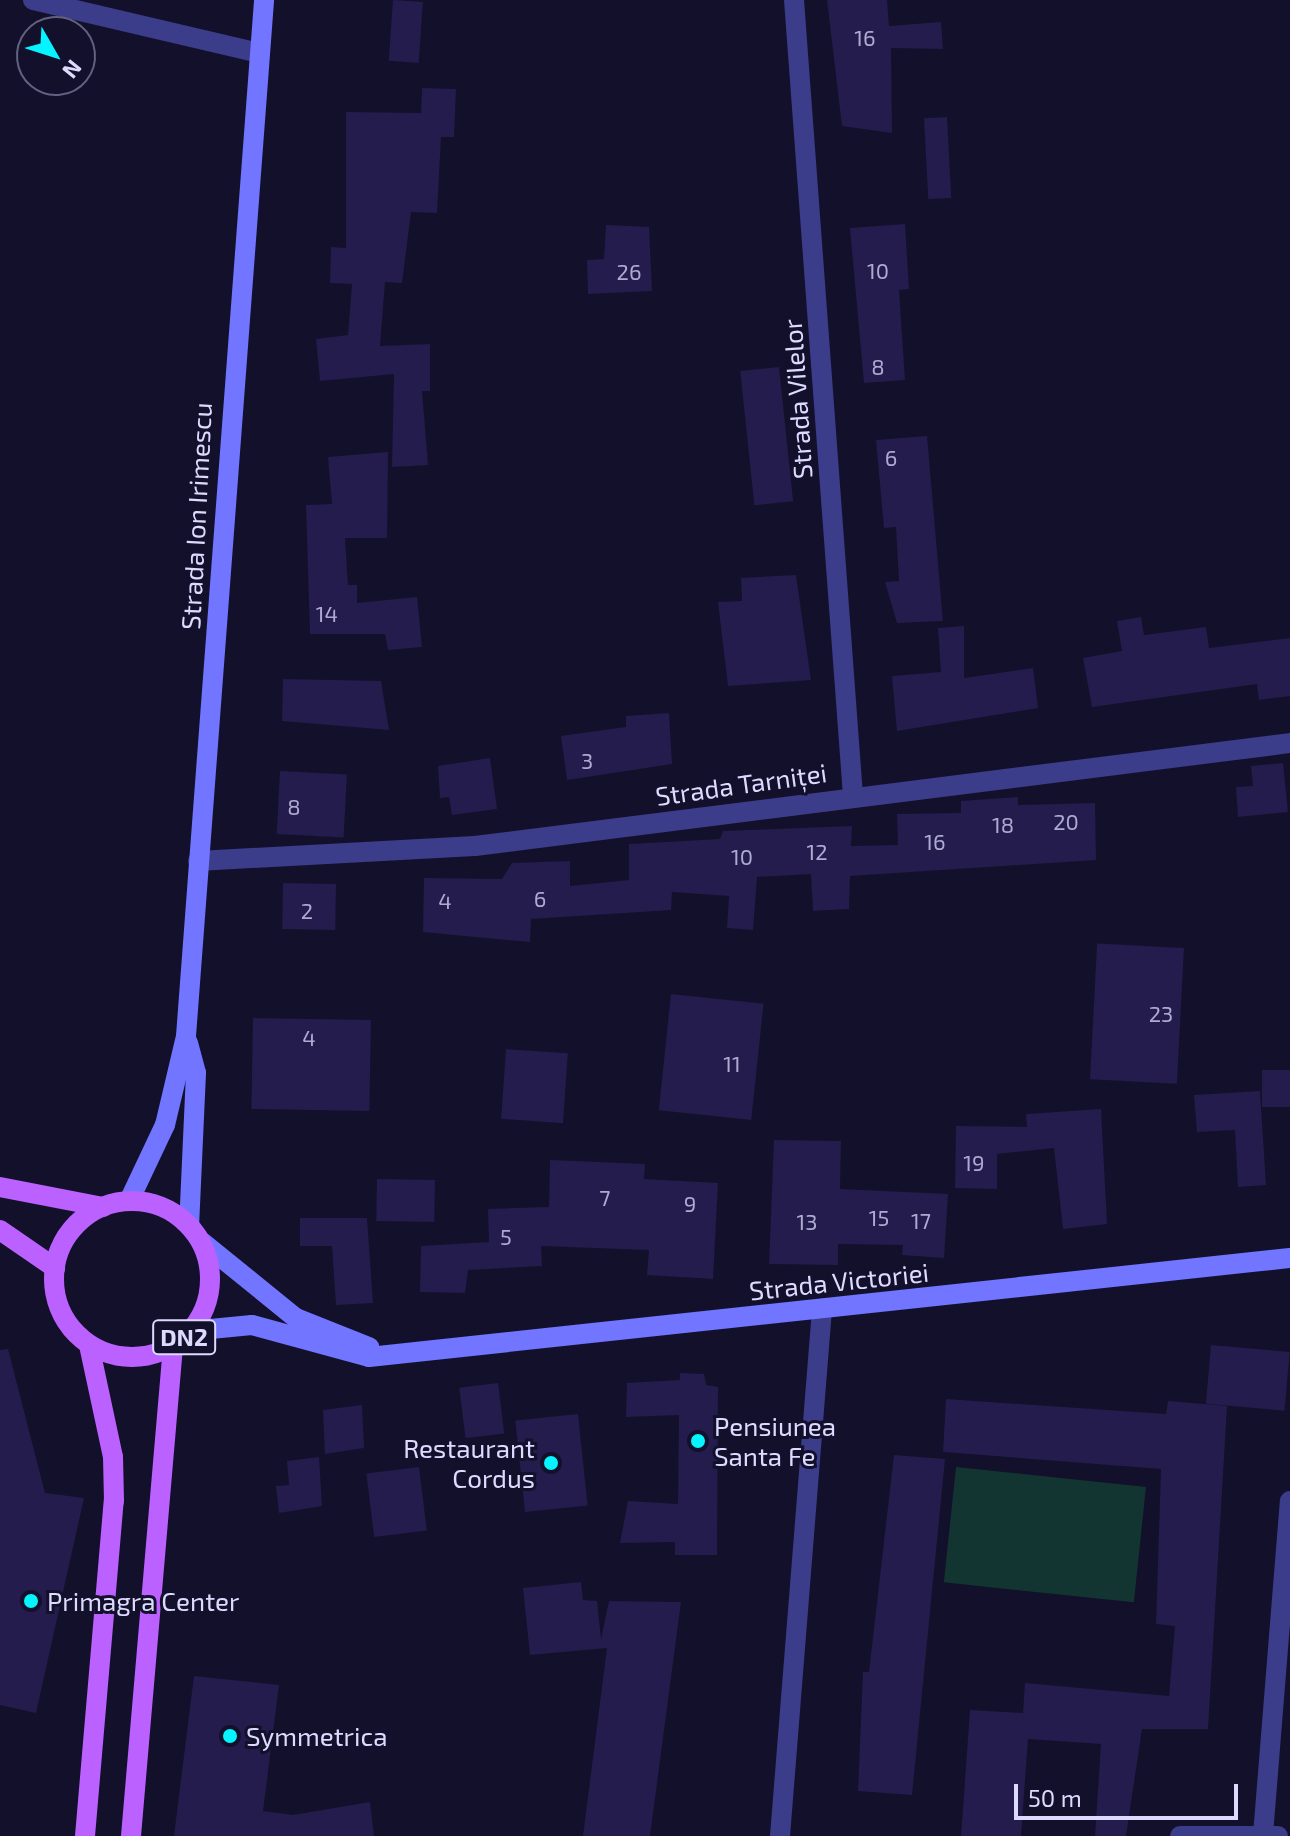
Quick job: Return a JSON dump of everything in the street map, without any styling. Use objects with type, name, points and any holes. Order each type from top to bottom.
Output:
[{"type":"main road","name":"Strada Ion Irimescu","points":[[129,1201],[165,1125],[186,1036],[264,0]]},
{"type":"main road","name":"Strada Ion Irimescu","points":[[186,1036],[196,1073],[189,1225]]},
{"type":"main road","name":"DN2","points":[[0,1187],[103,1207]]},
{"type":"main road","name":"DN2","points":[[55,1268],[80,1221],[103,1207],[129,1201],[172,1211],[189,1225],[202,1242],[210,1290],[190,1331],[173,1346],[131,1358],[89,1345]]},
{"type":"main road","points":[[0,1230],[55,1268],[60,1309],[89,1345],[113,1457],[114,1501],[85,1836]]},
{"type":"main road","name":"Strada Victoriei","points":[[202,1242],[296,1318],[392,1353]]},
{"type":"main road","name":"Strada Victoriei","points":[[190,1331],[252,1325],[354,1357],[1290,1258]]},
{"type":"main road","name":"DN2","points":[[131,1836],[175,1388],[173,1346]]},
{"type":"street","points":[[33,0],[259,53]]},
{"type":"street","name":"Strada Vilelor","points":[[794,0],[853,795]]},
{"type":"street","name":"Strada Tarniței","points":[[198,861],[475,846],[853,795],[1290,743]]},
{"type":"street","points":[[780,1836],[822,1309]]},
{"type":"street","points":[[1263,1835],[1290,1501]]},
{"type":"street","points":[[1180,1836],[1278,1836]]},
{"type":"green space","points":[[956,1467],[1146,1487],[1134,1602],[944,1582]]},
{"type":"building","points":[[393,0],[423,2],[419,63],[389,61]]},
{"type":"building","points":[[827,0],[887,0],[889,26],[941,22],[943,49],[891,48],[892,133],[842,126]]},
{"type":"building","points":[[422,88],[456,89],[454,137],[441,137],[437,213],[411,212],[402,283],[385,282],[380,346],[430,344],[430,391],[422,391],[428,465],[392,467],[394,374],[320,381],[316,339],[348,335],[352,284],[330,283],[331,247],[346,248],[346,112],[421,113]]},
{"type":"building","points":[[947,117],[951,198],[928,199],[924,118]]},
{"type":"building","points":[[905,224],[909,289],[899,290],[905,380],[864,383],[850,228]]},
{"type":"building","points":[[606,225],[649,227],[652,291],[588,294],[587,260],[604,259]]},
{"type":"building","points":[[779,367],[793,501],[754,505],[740,371]]},
{"type":"building","points":[[927,436],[943,621],[897,623],[885,582],[899,581],[896,527],[884,528],[876,440]]},
{"type":"building","points":[[388,452],[387,538],[345,538],[348,585],[357,585],[357,603],[417,597],[422,647],[388,650],[385,634],[310,634],[306,505],[332,504],[328,457]]},
{"type":"building","points":[[796,575],[811,680],[728,686],[718,602],[742,601],[741,578]]},
{"type":"building","points":[[1141,617],[1144,635],[1206,627],[1209,648],[1290,638],[1290,696],[1259,700],[1257,684],[1092,707],[1083,658],[1122,651],[1117,621]]},
{"type":"building","points":[[964,626],[964,678],[1033,668],[1038,708],[897,731],[892,676],[941,672],[938,628]]},
{"type":"building","points":[[283,679],[381,681],[389,730],[282,721]]},
{"type":"building","points":[[669,713],[672,764],[567,780],[561,736],[626,727],[626,716]]},
{"type":"building","points":[[490,758],[497,809],[452,815],[449,797],[440,798],[438,766]]},
{"type":"building","points":[[1283,763],[1288,812],[1238,817],[1236,787],[1253,786],[1251,766]]},
{"type":"building","points":[[280,771],[347,775],[344,837],[277,834]]},
{"type":"building","points":[[1018,797],[1018,805],[1095,803],[1096,860],[850,876],[849,909],[813,911],[811,874],[757,877],[753,930],[727,928],[729,896],[672,892],[671,910],[531,919],[530,942],[423,932],[424,878],[502,879],[512,863],[570,861],[570,886],[629,880],[629,844],[720,839],[723,831],[852,826],[851,846],[898,845],[897,814],[961,813],[961,801]]},
{"type":"building","points":[[283,883],[336,884],[335,930],[282,929]]},
{"type":"building","points":[[1097,943],[1184,948],[1177,1084],[1090,1079]]},
{"type":"building","points":[[671,994],[763,1004],[751,1120],[659,1110]]},
{"type":"building","points":[[253,1018],[371,1020],[369,1111],[251,1109]]},
{"type":"building","points":[[506,1049],[568,1053],[563,1123],[501,1119]]},
{"type":"building","points":[[1262,1070],[1290,1070],[1290,1107],[1262,1107]]},
{"type":"building","points":[[1260,1091],[1266,1185],[1238,1187],[1235,1130],[1197,1132],[1194,1095]]},
{"type":"building","points":[[1101,1109],[1107,1224],[1063,1229],[1054,1148],[997,1154],[997,1189],[955,1188],[956,1126],[1027,1127],[1026,1114]]},
{"type":"building","points":[[774,1140],[841,1141],[840,1189],[948,1194],[944,1258],[902,1255],[903,1245],[838,1244],[838,1265],[769,1264]]},
{"type":"building","points":[[550,1160],[645,1164],[644,1179],[718,1183],[713,1279],[647,1275],[649,1250],[541,1246],[542,1266],[468,1270],[465,1293],[420,1292],[421,1246],[489,1242],[488,1209],[549,1207]]},
{"type":"building","points":[[377,1179],[435,1180],[434,1222],[376,1221]]},
{"type":"building","points":[[300,1218],[367,1218],[373,1303],[336,1305],[332,1246],[300,1246]]},
{"type":"building","points":[[1211,1345],[1290,1352],[1285,1411],[1206,1404]]},
{"type":"building","name":"Primagra Center","points":[[8,1349],[45,1493],[84,1498],[36,1713],[0,1705],[0,1350]]},
{"type":"building","points":[[680,1373],[704,1374],[706,1385],[718,1387],[717,1555],[675,1555],[675,1542],[620,1543],[628,1501],[678,1504],[679,1415],[626,1417],[627,1383],[680,1380]]},
{"type":"building","points":[[498,1383],[504,1434],[466,1438],[459,1388]]},
{"type":"building","points":[[946,1399],[1166,1414],[1168,1401],[1227,1406],[1208,1729],[1142,1729],[1126,1836],[1095,1836],[1101,1744],[1028,1739],[1021,1836],[961,1836],[970,1710],[1023,1713],[1025,1683],[1169,1696],[1175,1626],[1156,1624],[1161,1469],[943,1452]]},
{"type":"building","points":[[362,1405],[364,1448],[325,1454],[323,1410]]},
{"type":"building","name":"Restaurant Cordus","points":[[578,1414],[588,1505],[525,1512],[515,1421]]},
{"type":"building","points":[[894,1455],[945,1459],[912,1795],[858,1791],[863,1672],[869,1672]]},
{"type":"building","points":[[319,1457],[322,1506],[279,1513],[276,1486],[289,1485],[287,1461]]},
{"type":"building","points":[[419,1467],[427,1531],[374,1537],[366,1473]]},
{"type":"building","points":[[581,1582],[583,1600],[597,1601],[601,1639],[609,1601],[681,1602],[650,1836],[583,1836],[607,1648],[530,1655],[523,1588]]},
{"type":"building","points":[[194,1676],[279,1685],[263,1811],[293,1815],[370,1802],[374,1836],[174,1836]]},
{"type":"place","name":"Pensiunea Santa Fe","points":[[698,1441]]},
{"type":"place","name":"Restaurant Cordus","points":[[551,1463]]},
{"type":"place","name":"Primagra Center","points":[[31,1601]]},
{"type":"place","name":"Symmetrica","points":[[230,1736]]}]
